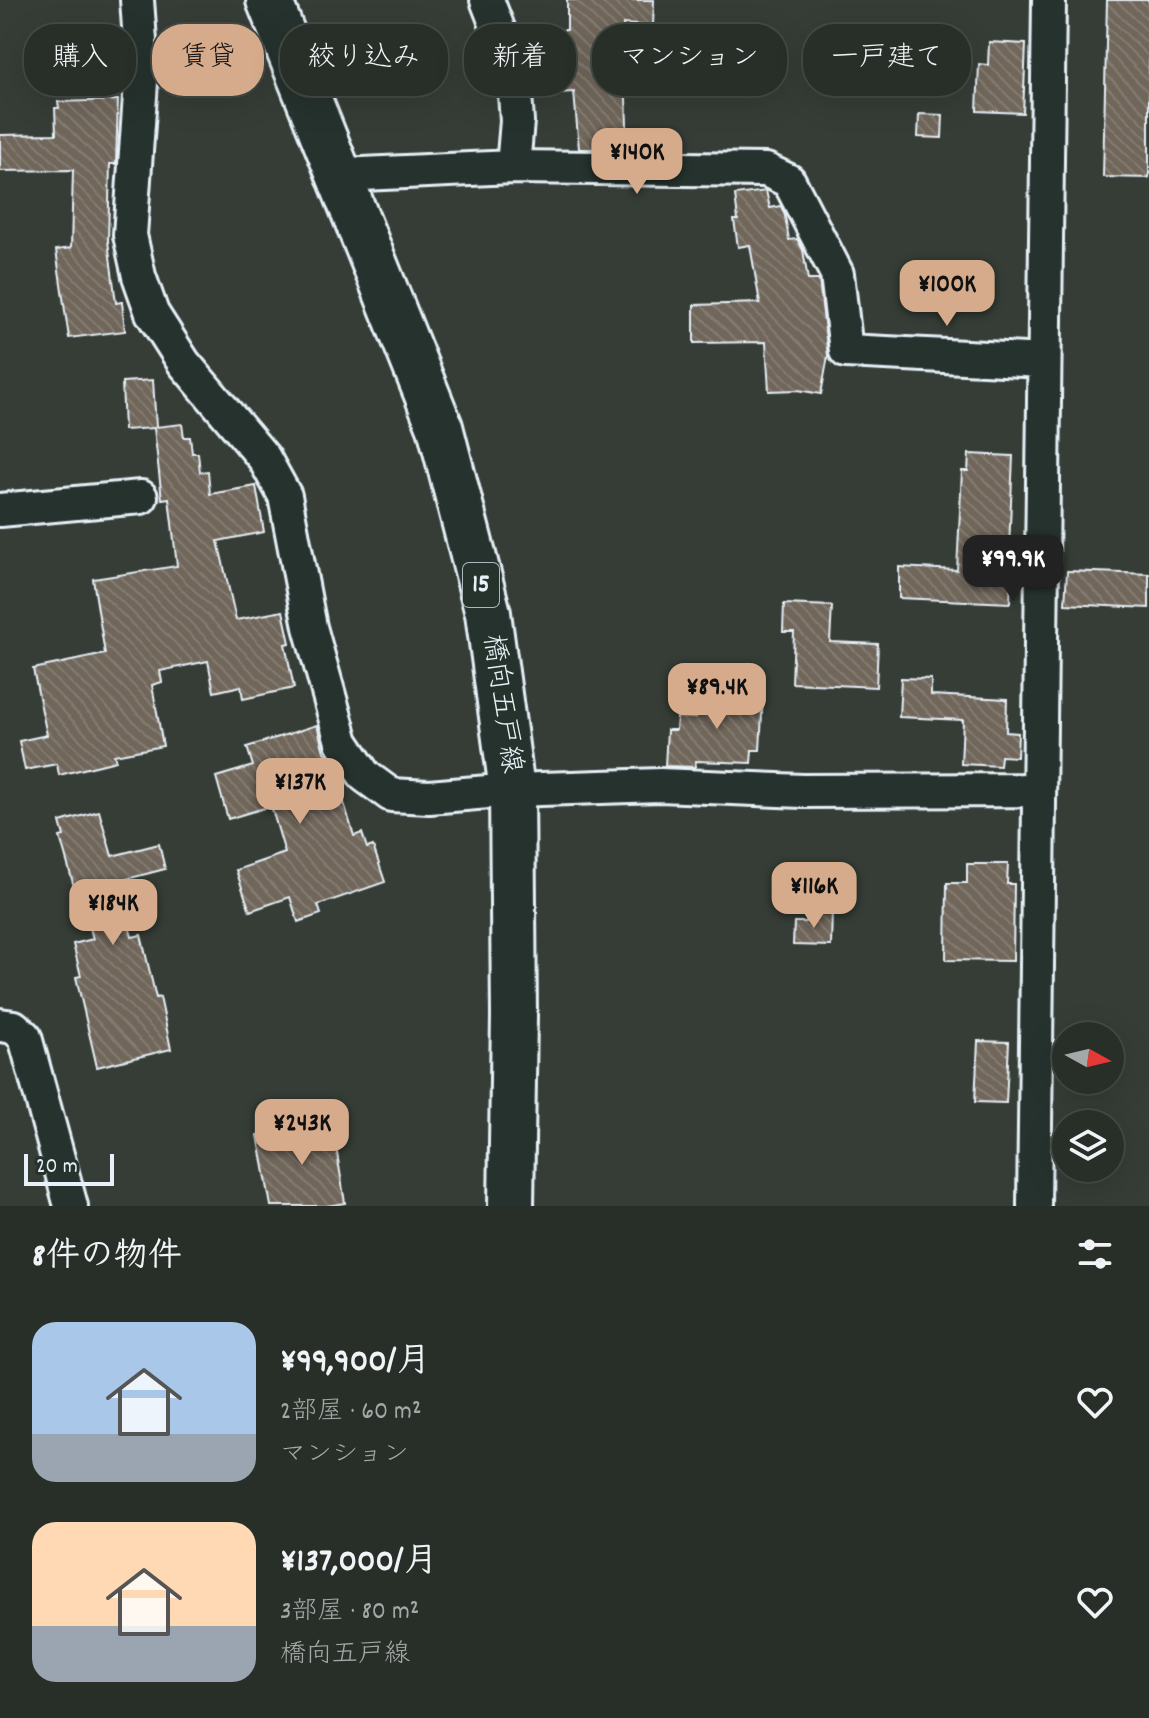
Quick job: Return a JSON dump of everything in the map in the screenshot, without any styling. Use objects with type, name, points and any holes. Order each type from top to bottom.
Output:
[{"type":"main road","name":"橋向五戸線","points":[[269,0],[440,427],[488,613],[512,790],[514,1016],[511,1206]]},
{"type":"street","points":[[137,0],[142,68],[130,235],[139,276],[152,313],[184,363],[264,458],[285,496],[310,627],[342,742],[365,776],[391,795],[429,797],[512,790],[660,785],[803,791],[1039,790]]},
{"type":"street","points":[[487,0],[513,67],[517,121],[513,167]]},
{"type":"street","points":[[1034,1206],[1049,0]]},
{"type":"street","points":[[341,175],[513,167],[766,170],[789,181],[837,274],[846,351],[1044,361]]},
{"type":"street","points":[[0,510],[141,497]]},
{"type":"street","points":[[0,1025],[14,1027],[25,1037],[71,1206]]},
{"type":"building","points":[[567,0],[654,0],[653,24],[592,24],[592,96],[626,96],[628,149],[579,149],[574,96],[576,24],[567,24]]},
{"type":"building","points":[[1107,0],[1149,0],[1149,178],[1103,177]]},
{"type":"building","points":[[989,42],[1026,44],[1023,113],[977,111],[979,64],[988,65]]},
{"type":"building","points":[[118,100],[116,164],[110,164],[108,241],[116,303],[122,302],[125,331],[69,338],[56,250],[71,248],[73,170],[0,171],[0,135],[56,134],[55,108],[59,108],[58,102]]},
{"type":"building","points":[[919,114],[943,115],[942,138],[918,137]]},
{"type":"building","points":[[766,191],[770,208],[781,206],[789,240],[797,239],[803,250],[808,280],[819,280],[828,356],[821,394],[798,390],[769,391],[766,342],[694,343],[694,305],[760,303],[750,245],[738,247],[734,220],[738,220],[735,195]]},
{"type":"building","points":[[153,380],[156,427],[182,424],[184,437],[190,437],[192,453],[198,453],[200,472],[208,471],[210,494],[256,486],[264,532],[218,541],[236,620],[283,611],[290,643],[285,644],[294,688],[243,699],[241,686],[214,692],[208,661],[160,671],[162,682],[152,685],[163,746],[114,755],[116,761],[59,775],[57,764],[25,770],[19,741],[47,735],[33,669],[105,654],[93,579],[177,566],[169,498],[162,499],[154,428],[124,430],[122,382]]},
{"type":"building","points":[[969,454],[1013,456],[1008,572],[1011,572],[1010,603],[899,598],[899,567],[957,570],[962,471],[968,471]]},
{"type":"building","points":[[1067,571],[1149,574],[1149,608],[1065,604]]},
{"type":"building","points":[[784,604],[832,606],[830,642],[878,644],[876,687],[792,683],[794,632],[783,632]]},
{"type":"building","points":[[901,678],[931,679],[931,695],[1007,699],[1006,732],[1018,733],[1017,757],[1001,756],[1000,766],[961,764],[963,720],[899,717]]},
{"type":"building","points":[[697,692],[763,695],[760,750],[752,750],[751,763],[696,761],[695,767],[665,766],[667,730],[676,730],[677,717],[696,718]]},
{"type":"building","points":[[317,725],[354,836],[362,833],[367,848],[373,846],[385,882],[318,905],[321,914],[298,922],[290,897],[250,911],[236,870],[285,853],[271,806],[228,819],[216,777],[253,766],[247,747]]},
{"type":"building","points":[[99,811],[112,856],[159,844],[165,869],[119,881],[119,888],[132,937],[141,935],[156,998],[160,997],[171,1049],[97,1067],[76,977],[81,976],[73,944],[93,939],[60,837],[64,836],[60,822]]},
{"type":"building","points":[[967,864],[1008,864],[1007,884],[1014,884],[1013,961],[946,960],[947,883],[967,883]]},
{"type":"building","points":[[807,911],[832,911],[831,946],[793,945],[794,922],[806,922]]},
{"type":"building","points":[[978,1041],[1009,1042],[1006,1103],[975,1102]]},
{"type":"building","points":[[332,1122],[345,1203],[271,1206],[258,1135]]}]
